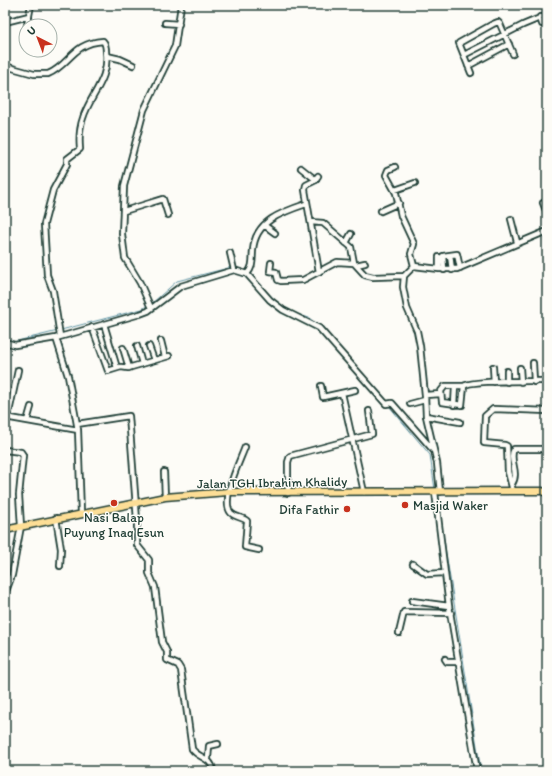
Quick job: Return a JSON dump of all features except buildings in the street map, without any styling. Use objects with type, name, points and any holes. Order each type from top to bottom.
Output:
[{"type":"main road","name":"Jalan TGH Ibrahim Khalidy","points":[[5,530],[56,518],[165,497],[228,492],[545,491]]},
{"type":"street","points":[[5,22],[29,16],[31,5]]},
{"type":"street","points":[[150,306],[140,283],[125,258],[122,234],[125,179],[139,123],[148,99],[175,46],[181,5]]},
{"type":"street","points":[[464,55],[505,33],[547,15]]},
{"type":"street","points":[[540,17],[542,24]]},
{"type":"street","points":[[165,23],[179,24]]},
{"type":"street","points":[[470,73],[460,43],[493,24],[500,23],[513,54]]},
{"type":"street","points":[[5,66],[34,74],[48,74],[79,48],[101,41],[106,44],[107,56],[104,78],[82,120],[79,137],[80,149],[67,158],[68,164],[53,190],[44,224],[48,279],[53,291],[59,334],[78,430],[81,513]]},
{"type":"street","points":[[468,66],[509,44]]},
{"type":"street","points":[[107,56],[120,59],[133,65]]},
{"type":"street","points":[[395,167],[387,171],[386,175],[395,190],[401,216],[414,245],[411,254],[414,266]]},
{"type":"street","points":[[301,168],[317,178],[305,187],[306,204],[311,222],[319,272]]},
{"type":"street","points":[[395,190],[415,183]]},
{"type":"street","points":[[124,211],[162,199],[168,215]]},
{"type":"street","points":[[381,211],[399,203]]},
{"type":"street","points":[[544,203],[547,212]]},
{"type":"street","points":[[248,273],[253,266],[253,249],[256,236],[264,225],[276,215],[306,204]]},
{"type":"street","points":[[511,219],[517,242]]},
{"type":"street","points":[[311,222],[322,223],[346,243],[351,248],[355,264],[363,274],[370,277],[404,276],[414,266]]},
{"type":"street","points":[[264,225],[275,233]]},
{"type":"street","points":[[414,266],[441,270],[460,268],[517,242],[547,231]]},
{"type":"street","points":[[346,243],[351,234]]},
{"type":"street","points":[[230,253],[234,268]]},
{"type":"street","points":[[441,270],[438,257],[450,255],[458,255],[460,268]]},
{"type":"street","points":[[450,255],[452,270]]},
{"type":"street","points":[[271,263],[270,271],[276,272],[278,280],[281,281],[303,280],[337,262],[355,264],[365,263]]},
{"type":"street","points":[[5,342],[16,345],[140,314],[181,286],[234,268],[248,273],[278,306],[319,328],[434,451]]},
{"type":"street","points":[[404,276],[405,300],[419,343],[426,416],[434,451],[449,606],[477,771]]},
{"type":"street","points":[[104,324],[117,368]]},
{"type":"street","points":[[92,327],[107,370],[129,368],[167,357],[161,341]]},
{"type":"street","points":[[137,346],[142,364]]},
{"type":"street","points":[[149,346],[154,360]]},
{"type":"street","points":[[123,348],[129,368]]},
{"type":"street","points":[[464,386],[462,404],[443,402],[443,386],[464,386],[471,382],[547,381],[546,359]]},
{"type":"street","points":[[533,362],[534,382]]},
{"type":"street","points":[[493,367],[494,382]]},
{"type":"street","points":[[520,368],[521,382]]},
{"type":"street","points":[[18,370],[6,417],[78,430]]},
{"type":"street","points":[[507,371],[507,382]]},
{"type":"street","points":[[321,386],[323,397],[355,390]]},
{"type":"street","points":[[454,404],[455,386]]},
{"type":"street","points":[[342,393],[364,492]]},
{"type":"street","points":[[410,404],[425,397],[442,394]]},
{"type":"street","points":[[27,421],[31,407]]},
{"type":"street","points":[[513,491],[509,476],[506,446],[487,444],[483,442],[485,415],[493,409],[547,411]]},
{"type":"street","points":[[288,493],[288,462],[290,456],[300,452],[353,440],[372,433],[368,411]]},
{"type":"street","points":[[77,424],[129,416],[136,502],[137,545],[149,560],[150,573],[155,587],[162,644],[167,652],[168,661],[178,664],[181,670],[192,749],[198,755],[208,759],[213,766],[213,771]]},
{"type":"street","points":[[426,416],[460,422]]},
{"type":"street","points":[[245,447],[228,492],[228,504],[231,512],[239,518],[247,521],[245,546],[259,550]]},
{"type":"street","points":[[512,484],[516,477],[512,455],[514,449],[547,449]]},
{"type":"street","points":[[5,450],[21,452],[23,455],[20,488],[21,526],[12,575],[5,594]]},
{"type":"street","points":[[164,472],[165,497]]},
{"type":"street","points":[[56,518],[61,549],[60,566]]},
{"type":"street","points":[[412,564],[427,574],[445,573]]},
{"type":"street","points":[[412,601],[449,606]]},
{"type":"street","points":[[399,633],[403,614],[405,612],[451,613]]},
{"type":"street","points":[[445,659],[447,662],[459,662]]},
{"type":"street","points":[[208,759],[209,746],[218,744]]},
{"type":"waterway","points":[[151,304],[177,281],[232,267]]},
{"type":"waterway","points":[[235,267],[247,271]]},
{"type":"waterway","points":[[249,273],[260,285]]},
{"type":"waterway","points":[[61,330],[142,309],[148,305]]},
{"type":"waterway","points":[[282,307],[288,310]]},
{"type":"waterway","points":[[291,312],[309,318],[317,324]]},
{"type":"waterway","points":[[13,342],[58,331]]},
{"type":"waterway","points":[[5,339],[10,341]]},
{"type":"waterway","points":[[389,406],[430,455],[435,490]]},
{"type":"waterway","points":[[442,528],[481,771]]},
{"type":"place","name":"Nasi Balap Puyung Inaq Esun","points":[[114,503]]},
{"type":"place","name":"Masjid Waker","points":[[405,505]]},
{"type":"place","name":"Difa Fathir","points":[[347,509]]}]
